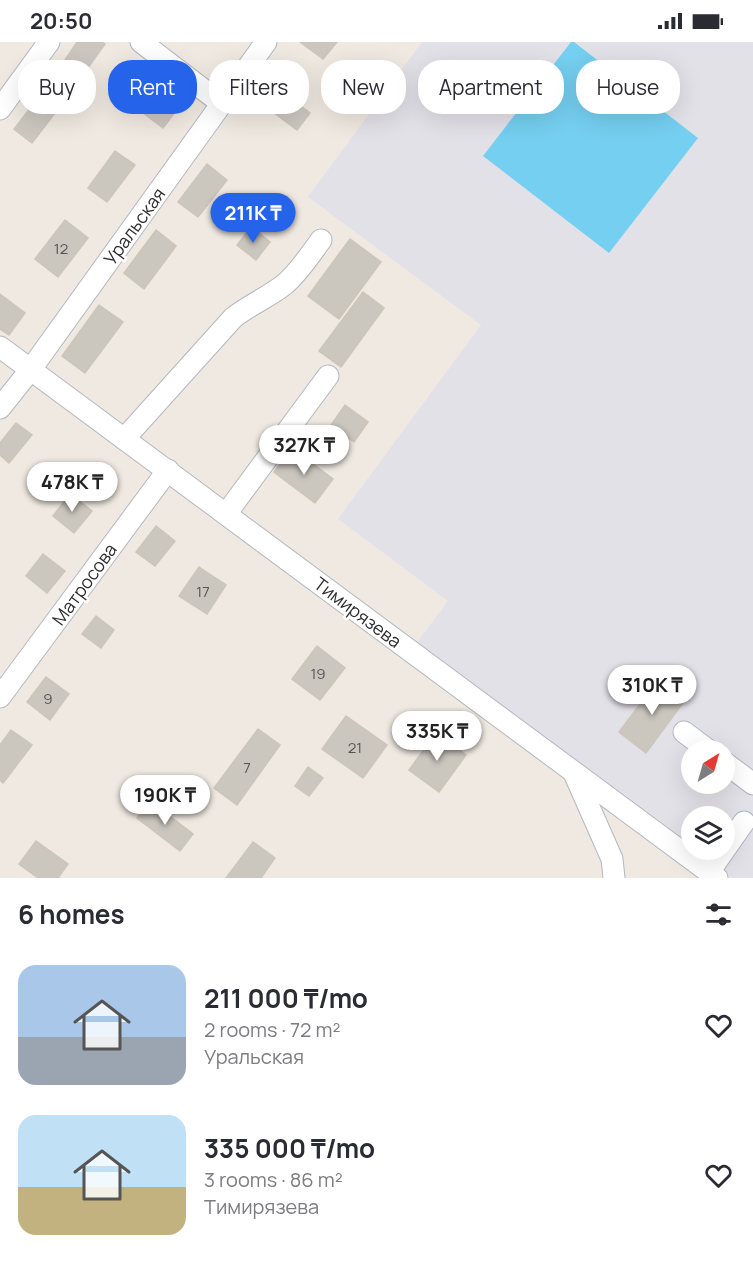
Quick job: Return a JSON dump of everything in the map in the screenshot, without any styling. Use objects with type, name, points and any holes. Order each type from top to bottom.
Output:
[{"type":"street","points":[[0,109],[49,42]]},
{"type":"street","points":[[141,42],[209,94]]},
{"type":"street","name":"Уральская","points":[[253,60],[266,42]]},
{"type":"street","name":"Уральская","points":[[0,408],[31,369],[213,114]]},
{"type":"street","points":[[124,439],[233,318],[245,308],[284,285],[321,240]]},
{"type":"street","name":"Тимирязева","points":[[0,346],[713,875]]},
{"type":"street","points":[[226,514],[328,376]]},
{"type":"street","name":"Матросова","points":[[0,697],[168,470]]},
{"type":"street","points":[[684,732],[695,740]]},
{"type":"street","points":[[735,770],[753,784]]},
{"type":"street","points":[[574,772],[612,859],[614,878]]},
{"type":"street","points":[[713,875],[744,822]]},
{"type":"shaded area","points":[[422,42],[753,42],[753,878],[732,878],[708,860],[735,860],[735,806],[681,806],[681,841],[415,645],[448,601],[338,519],[481,325],[308,197],[369,114],[406,114],[406,64]]},
{"type":"water","points":[[571,42],[574,42],[597,60],[576,60],[576,114],[667,114],[698,138],[609,253],[483,156],[515,114],[564,114],[564,60],[557,60]]},
{"type":"building","points":[[77,42],[105,44],[94,60],[65,60]]},
{"type":"building","points":[[300,42],[337,42],[323,59]]},
{"type":"building","points":[[310,113],[297,130],[276,114]]},
{"type":"building","points":[[26,114],[54,114],[32,143],[14,129]]},
{"type":"building","points":[[145,114],[174,114],[163,128]]},
{"type":"building","points":[[115,151],[135,165],[107,202],[88,188]]},
{"type":"building","points":[[207,164],[227,180],[198,217],[178,202]]},
{"type":"building","points":[[65,220],[88,238],[58,277],[35,259]]},
{"type":"building","points":[[251,227],[270,242],[256,260],[237,245]]},
{"type":"building","points":[[156,230],[176,246],[144,289],[124,273]]},
{"type":"building","points":[[350,239],[381,262],[339,319],[308,296]]},
{"type":"building","points":[[363,292],[384,308],[341,367],[319,351]]},
{"type":"building","points":[[0,294],[25,313],[9,335],[0,329]]},
{"type":"building","points":[[99,305],[123,322],[85,373],[62,356]]},
{"type":"building","points":[[345,405],[368,422],[354,442],[331,425]]},
{"type":"building","points":[[16,423],[32,435],[9,463],[0,455],[0,443]]},
{"type":"building","points":[[292,448],[333,479],[315,503],[274,472]]},
{"type":"building","points":[[70,494],[92,511],[74,533],[53,516]]},
{"type":"building","points":[[156,526],[175,541],[155,566],[136,552]]},
{"type":"building","points":[[43,554],[65,571],[47,593],[26,576]]},
{"type":"building","points":[[199,567],[226,585],[207,614],[179,596]]},
{"type":"building","points":[[96,616],[114,630],[101,648],[82,634]]},
{"type":"building","points":[[317,646],[345,668],[320,700],[292,679]]},
{"type":"building","points":[[46,677],[69,694],[50,720],[27,702]]},
{"type":"building","points":[[658,680],[685,700],[646,753],[619,732]]},
{"type":"building","points":[[346,716],[387,745],[363,778],[322,749]]},
{"type":"building","points":[[258,729],[280,745],[237,805],[214,788]]},
{"type":"building","points":[[11,730],[32,745],[3,783],[0,780],[0,745]]},
{"type":"building","points":[[436,733],[466,755],[439,792],[409,770]]},
{"type":"building","points":[[308,767],[323,778],[309,796],[295,786]]},
{"type":"building","points":[[150,801],[193,834],[180,851],[137,818]]},
{"type":"building","points":[[36,841],[68,864],[58,878],[38,878],[19,864]]},
{"type":"building","points":[[253,842],[275,858],[261,878],[226,878]]}]
